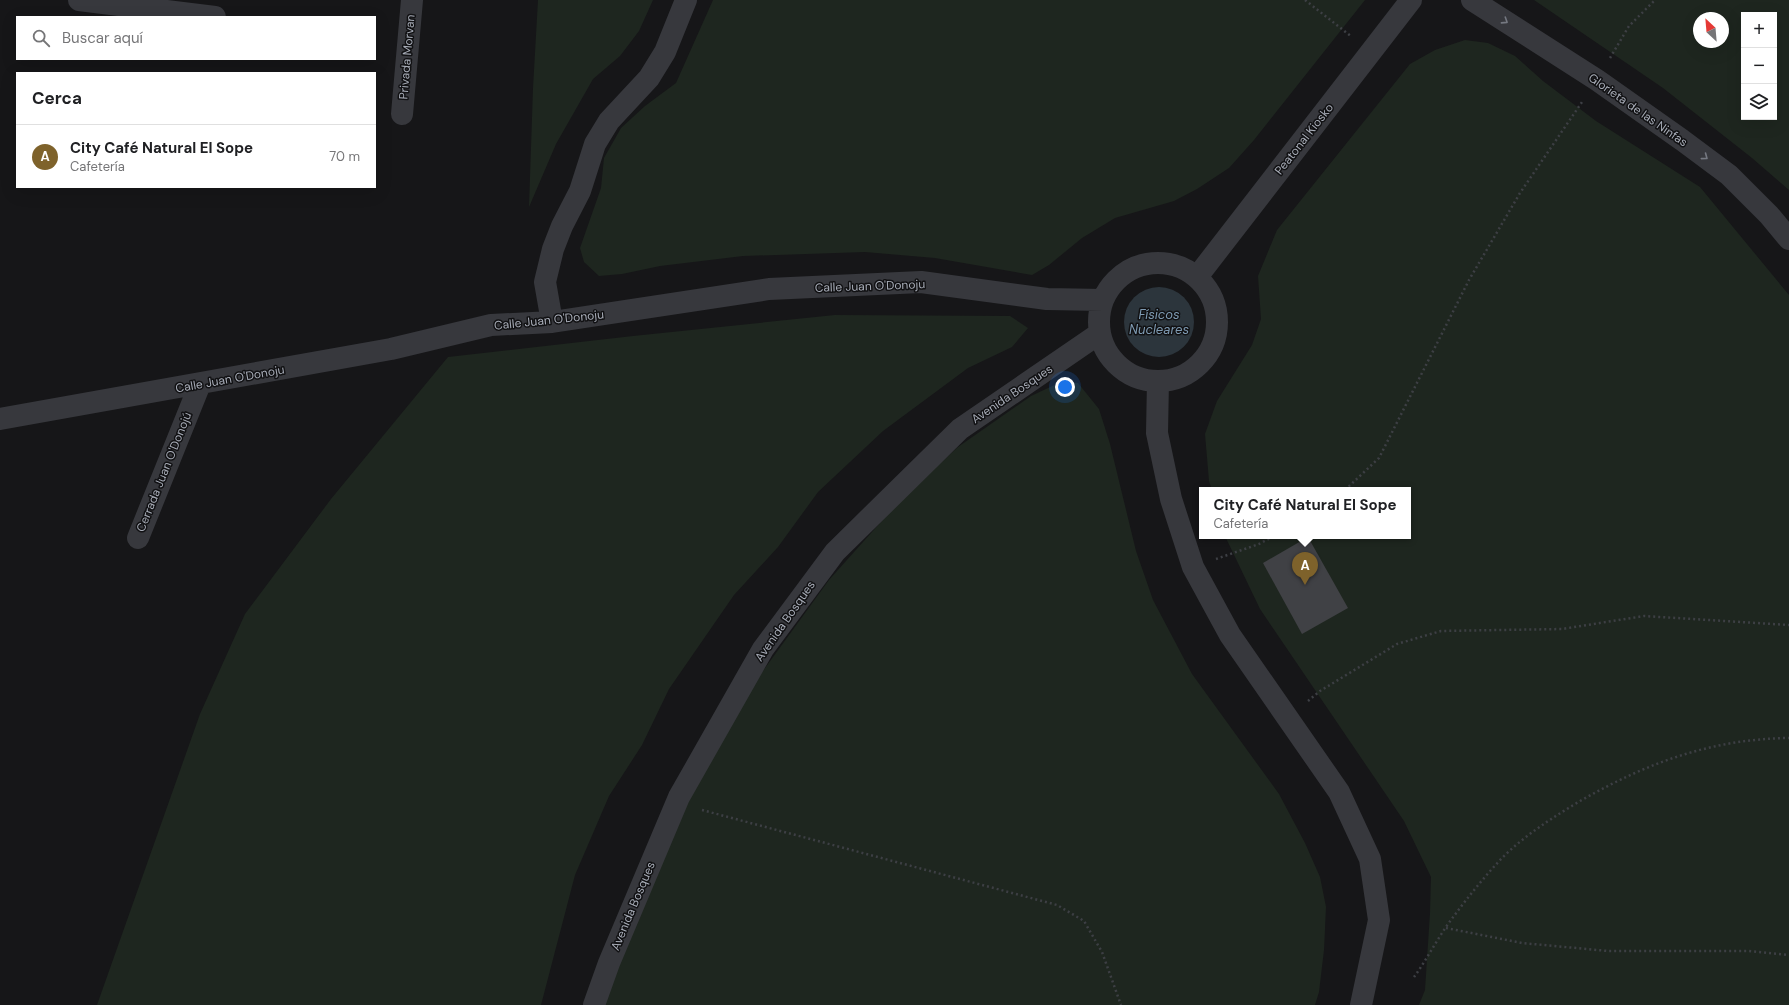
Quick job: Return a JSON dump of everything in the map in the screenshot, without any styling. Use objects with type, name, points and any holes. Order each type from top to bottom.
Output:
[{"type":"street","points":[[79,0],[207,16]]},
{"type":"street","name":"Privada Morvan","points":[[402,114],[412,0]]},
{"type":"street","points":[[552,322],[545,282],[553,249],[562,226],[580,191],[595,144],[609,121],[649,78],[665,52],[686,0]]},
{"type":"street","name":"Peatonal Kiosko","points":[[1197,277],[1411,0]]},
{"type":"street","name":"Glorieta de las Ninfas","points":[[1472,0],[1597,80],[1682,140],[1729,176],[1770,215],[1789,239]]},
{"type":"street","points":[[1163,263],[1181,267],[1197,277],[1210,293],[1216,312],[1217,332],[1209,352],[1196,367],[1178,377],[1158,381],[1133,375],[1118,365],[1106,350],[1100,333],[1099,324],[1103,300],[1113,284],[1127,272],[1144,264],[1163,263]]},
{"type":"street","name":"Calle Juan O'Donoju","points":[[0,419],[391,349],[491,325],[552,322],[769,289],[921,282],[1047,299],[1103,300]]},
{"type":"street","name":"Avenida Bosques","points":[[594,1005],[609,963],[679,797],[763,649],[835,552],[960,429],[1100,333]]},
{"type":"street","points":[[1158,381],[1157,432],[1171,499],[1193,567],[1230,635],[1339,792],[1370,859],[1379,920],[1361,1005]]},
{"type":"street","name":"Cerrada Juan O'Donojú","points":[[138,538],[200,384]]},
{"type":"path","points":[[1305,0],[1371,52]]},
{"type":"path","points":[[1348,487],[1379,458],[1469,280],[1520,193],[1597,80],[1628,26],[1656,0]]},
{"type":"path","points":[[1193,567],[1259,544],[1268,539]]},
{"type":"path","points":[[1287,718],[1320,691],[1397,644],[1441,631],[1562,629],[1644,616],[1789,625]]},
{"type":"path","points":[[1414,977],[1453,917],[1502,858],[1534,830],[1615,781],[1667,759],[1715,745],[1763,738],[1789,738]]},
{"type":"path","points":[[679,797],[704,812],[1057,905],[1084,921],[1102,952],[1121,1005]]},
{"type":"path","points":[[1446,928],[1522,943],[1608,951],[1748,951],[1789,955]]},
{"type":"shaded area","points":[[538,0],[653,0],[639,31],[620,56],[593,79],[556,144],[529,207],[533,88]]},
{"type":"shaded area","points":[[713,0],[1365,0],[1254,140],[1229,168],[1197,189],[1174,201],[1115,218],[1082,238],[1049,265],[1032,275],[935,258],[865,252],[743,256],[660,266],[622,274],[599,276],[584,262],[580,248],[601,188],[604,158],[621,128],[645,106],[676,83]]},
{"type":"shaded area","points":[[1534,0],[1789,0],[1789,190],[1752,158],[1663,88]]},
{"type":"shaded area","points":[[1465,40],[1488,43],[1515,56],[1543,81],[1596,121],[1700,187],[1789,295],[1789,1005],[1419,1005],[1425,990],[1431,877],[1404,821],[1260,609],[1226,539],[1411,539],[1411,487],[1211,487],[1209,481],[1205,434],[1217,401],[1252,345],[1261,319],[1258,276],[1277,230],[1410,64],[1435,50]]},
{"type":"shaded area","points":[[835,315],[1010,316],[1028,328],[1012,347],[968,368],[883,431],[818,492],[778,547],[734,595],[669,689],[642,745],[609,796],[575,875],[541,1005],[97,1005],[200,714],[245,614],[331,499],[448,357]]},
{"type":"shaded area","points":[[1063,381],[1078,383],[1099,409],[1110,444],[1136,551],[1153,600],[1192,674],[1279,794],[1305,843],[1320,877],[1326,907],[1324,950],[1319,992],[1315,1005],[602,1005],[694,785],[749,690],[829,580],[906,494],[958,447],[1031,396]]},
{"type":"water","name":"Físicos Nucleares","points":[[1152,287],[1166,287],[1179,293],[1188,302],[1194,315],[1194,329],[1184,347],[1166,357],[1152,357],[1139,351],[1130,342],[1124,329],[1124,315],[1130,302],[1139,293]]},
{"type":"building","points":[[1305,539],[1309,539],[1348,608],[1302,634],[1263,563]]},
{"type":"place","name":"City Café Natural El Sope","points":[[1305,585]]}]
